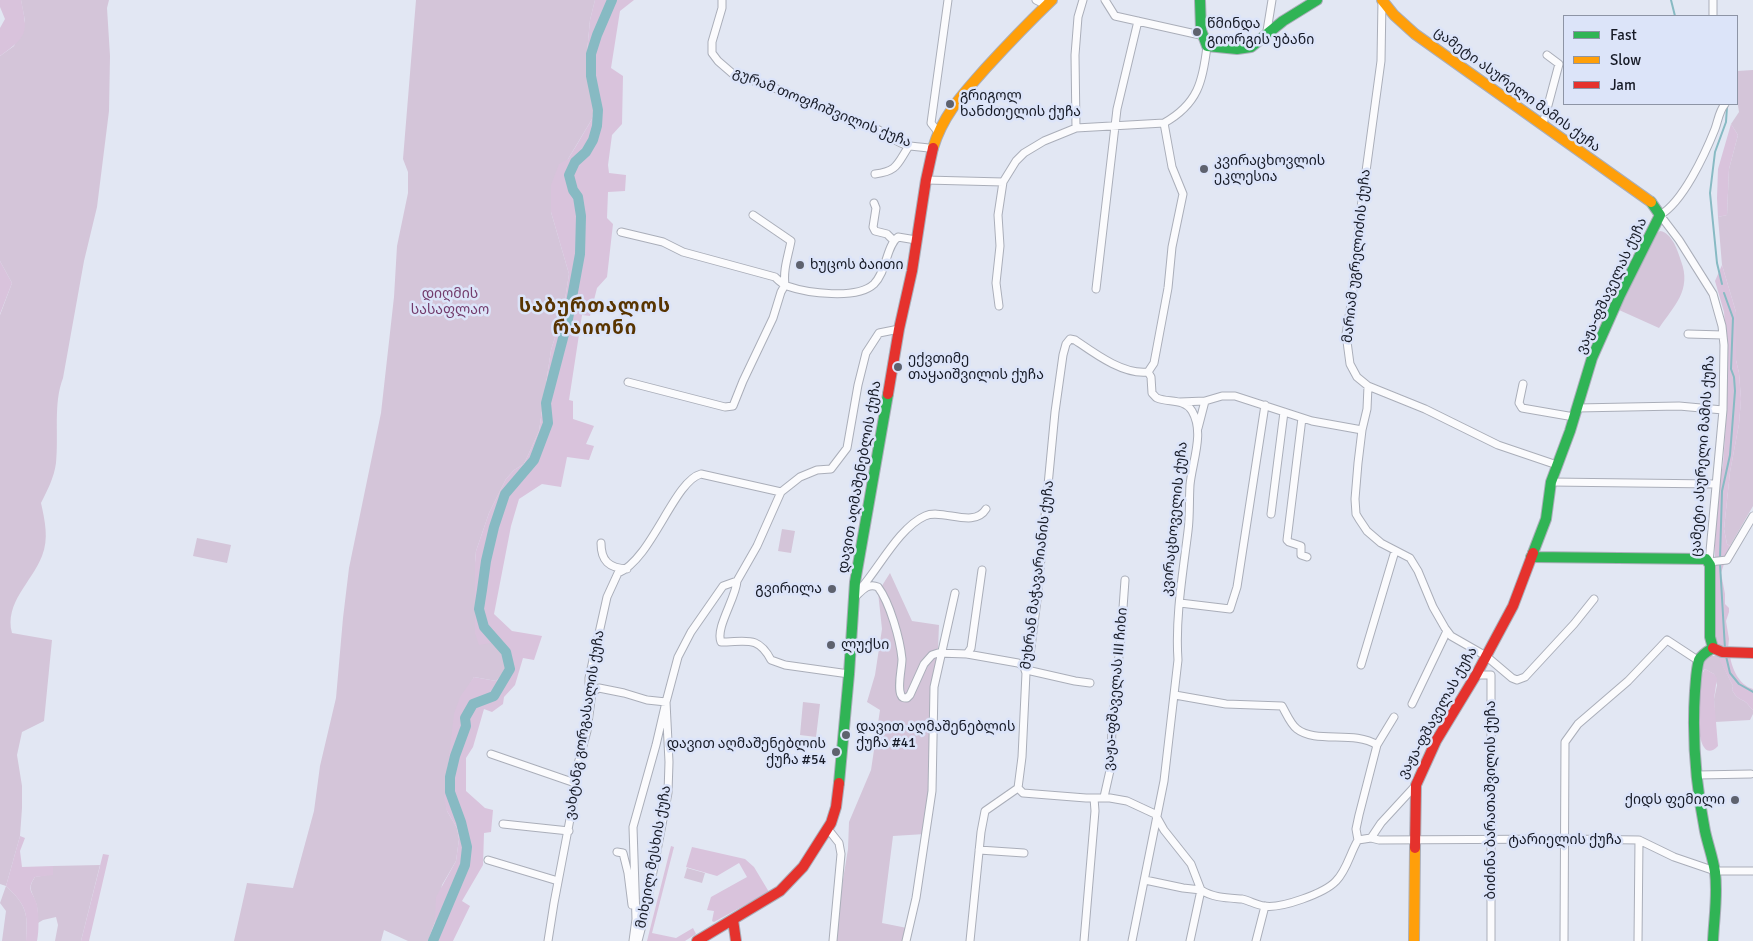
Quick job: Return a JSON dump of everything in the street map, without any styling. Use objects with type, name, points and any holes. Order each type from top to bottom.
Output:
[{"type":"street","name":"გურამ თოფჩიშვილის ქუჩა","points":[[722,0],[722,8],[712,42],[712,53],[733,74],[780,90],[857,124],[878,128],[909,146],[933,149]]},
{"type":"street","points":[[938,132],[931,123],[948,0]]},
{"type":"street","points":[[1036,0],[1049,3]]},
{"type":"street","points":[[1076,128],[1075,55],[1078,17],[1083,0]]},
{"type":"street","points":[[1105,0],[1115,16],[1200,34]]},
{"type":"street","points":[[999,306],[996,283],[1000,246],[998,216],[1003,182],[1010,169],[1024,153],[1044,141],[1076,128],[1112,127],[1116,125],[1139,126],[1164,123],[1174,117],[1195,96],[1201,84],[1207,46],[1200,34],[1200,0]]},
{"type":"street","points":[[1266,37],[1272,0]]},
{"type":"street","points":[[1207,46],[1237,49],[1252,47],[1283,21],[1317,0]]},
{"type":"street","name":"ცამეტი ასურელი მამის ქუჩა","points":[[1382,0],[1394,15],[1415,34],[1651,202],[1679,240],[1713,294],[1718,307],[1723,335],[1723,410],[1711,561],[1710,637],[1721,651]]},
{"type":"street","name":"მარიამ უგრელიძის ქუჩა","points":[[1368,386],[1357,377],[1350,364],[1346,334],[1352,299],[1361,208],[1380,61],[1382,0]]},
{"type":"street","points":[[1713,15],[1714,0]]},
{"type":"street","name":"დავით აღმაშენებლის ქუჩა","points":[[697,941],[780,891],[803,867],[828,829],[836,807],[849,674],[853,599],[877,466],[898,329],[912,271],[926,180],[933,149],[938,132],[954,104],[1016,35],[1049,3]]},
{"type":"street","points":[[1096,289],[1117,109],[1138,21]]},
{"type":"street","points":[[1543,124],[1559,64],[1547,55]]},
{"type":"street","points":[[1660,215],[1669,210],[1691,179],[1706,150],[1724,105]]},
{"type":"street","points":[[1148,372],[1154,362],[1168,288],[1172,247],[1183,194],[1172,167],[1164,123]]},
{"type":"street","points":[[875,174],[890,172],[909,146]]},
{"type":"street","points":[[926,180],[1003,182]]},
{"type":"street","points":[[874,203],[876,208],[873,227],[875,231],[888,234],[893,240]]},
{"type":"street","points":[[628,382],[725,407],[733,406],[742,381],[773,318],[785,285],[785,262],[791,241],[753,215]]},
{"type":"street","name":"ვაჟა-ფშაველას ქუჩა","points":[[1371,838],[1416,785],[1436,741],[1476,675],[1513,606],[1546,519],[1551,482],[1576,412],[1592,358],[1660,215]]},
{"type":"street","points":[[620,232],[663,242],[683,252],[774,277],[785,285],[810,291],[831,293],[865,290],[874,284],[880,275],[888,259],[893,240],[898,237],[916,240]]},
{"type":"street","name":"მიხეილ მესხის ქუჩა","points":[[638,941],[668,793],[669,762],[666,702],[678,657],[690,632],[723,586],[737,581],[757,546],[781,492],[800,477],[817,470],[831,469],[847,448],[858,385],[866,354],[879,332],[898,329]]},
{"type":"street","points":[[1688,334],[1723,335]]},
{"type":"street","name":"მუხრან მაჭავარიანის ქუჩა","points":[[1018,788],[1025,696],[1026,673],[1024,667],[1030,655],[1055,412],[1066,344],[1070,339],[1075,340],[1104,360],[1142,373],[1148,372]]},
{"type":"street","name":"კვირაცხოველის ქუჩა","points":[[1132,941],[1158,816],[1174,695],[1178,660],[1177,643],[1184,552],[1188,531],[1190,484],[1198,440],[1195,417],[1191,409],[1178,402],[1157,398],[1152,393],[1151,377],[1148,372]]},
{"type":"street","points":[[1524,384],[1519,403],[1522,408],[1576,412],[1679,406],[1723,410]]},
{"type":"street","points":[[1556,465],[1498,445],[1425,409],[1368,386],[1362,430],[1356,514],[1367,531],[1381,543],[1410,558],[1418,571],[1433,607],[1447,631],[1456,640],[1486,656],[1517,680],[1525,677],[1574,624],[1594,599]]},
{"type":"street","points":[[1178,402],[1205,401],[1222,396],[1235,396],[1302,418],[1362,430]]},
{"type":"street","points":[[1197,430],[1205,401]]},
{"type":"street","points":[[1180,602],[1230,609],[1237,587],[1265,405]]},
{"type":"street","points":[[1271,514],[1284,412]]},
{"type":"street","points":[[1302,418],[1287,540],[1301,546],[1301,555],[1306,557]]},
{"type":"street","name":"ვახტანგ გორგასალის ქუჩა","points":[[548,941],[569,831],[575,775],[587,731],[592,692],[589,678],[607,597],[618,573],[627,569],[638,558],[678,497],[696,476],[701,474],[781,492]]},
{"type":"street","points":[[1551,482],[1716,484]]},
{"type":"street","points":[[853,599],[906,529],[926,515],[966,518],[979,516],[986,509]]},
{"type":"street","points":[[1531,557],[1702,558],[1711,561],[1727,560],[1753,516]]},
{"type":"street","points":[[601,543],[601,552],[608,564],[621,569],[627,569]]},
{"type":"street","points":[[1361,664],[1395,551]]},
{"type":"street","points":[[967,654],[971,648],[982,570]]},
{"type":"street","name":"ვაჟა-ფშაველას III ჩიხი","points":[[1104,797],[1111,766],[1112,724],[1122,636],[1125,580]]},
{"type":"street","points":[[737,581],[737,590],[720,634],[721,642],[755,642],[766,650],[771,660],[785,665],[849,674]]},
{"type":"street","points":[[853,599],[871,585],[875,585],[881,591],[889,610],[902,658],[900,689],[901,695],[904,698],[910,695],[927,660],[932,655],[943,652],[967,654],[1018,663],[1031,671],[1090,683]]},
{"type":"street","points":[[906,941],[916,898],[931,798],[934,758],[932,730],[934,687],[955,593]]},
{"type":"street","points":[[1412,704],[1447,631]]},
{"type":"street","points":[[1564,941],[1565,742],[1578,724],[1628,681],[1666,640],[1699,661]]},
{"type":"street","points":[[1713,941],[1715,871],[1706,833],[1698,775],[1694,697],[1699,661],[1702,655],[1721,651],[1753,653]]},
{"type":"street","points":[[1476,675],[1491,675],[1498,666]]},
{"type":"street","name":"ბიძინა ბარათაშვილის ქუჩა","points":[[1491,675],[1491,941]]},
{"type":"street","points":[[592,692],[599,688],[647,700],[666,702],[633,827],[636,910],[633,937]]},
{"type":"street","points":[[1174,695],[1226,704],[1282,706],[1295,729],[1316,735],[1357,738],[1377,745]]},
{"type":"street","points":[[1145,880],[1201,890],[1218,897],[1244,900],[1265,906],[1283,906],[1296,902],[1334,883],[1344,869],[1358,840],[1356,829],[1377,745],[1394,717]]},
{"type":"street","points":[[491,754],[575,784]]},
{"type":"street","points":[[1698,775],[1751,774]]},
{"type":"street","points":[[1414,941],[1416,785]]},
{"type":"street","points":[[970,941],[979,850],[986,811],[1018,788],[1022,792],[1094,798],[1104,797],[1127,801],[1158,816],[1164,830],[1191,864],[1201,890],[1190,941]]},
{"type":"street","points":[[1084,941],[1095,811],[1094,798]]},
{"type":"street","points":[[503,824],[569,831]]},
{"type":"street","points":[[828,829],[839,843],[840,854],[833,941]]},
{"type":"street","points":[[1358,840],[1371,838]]},
{"type":"street","name":"ტარიელის ქუჩა","points":[[1371,838],[1379,840],[1639,840],[1674,856],[1715,871],[1753,871]]},
{"type":"street","points":[[1638,941],[1639,840]]},
{"type":"street","points":[[979,850],[1024,853]]},
{"type":"street","points":[[617,852],[623,854],[628,873],[633,911],[633,937]]},
{"type":"street","points":[[488,860],[558,881]]},
{"type":"street","points":[[1256,941],[1265,906]]},
{"type":"street","points":[[733,920],[736,941]]},
{"type":"green space","points":[[21,0],[109,0],[107,8],[110,56],[109,111],[97,207],[84,261],[58,398],[55,469],[41,503],[46,537],[44,550],[38,566],[20,593],[12,612],[12,633],[52,640],[44,721],[22,732],[17,755],[22,786],[20,836],[6,886],[0,884],[0,315],[12,283],[0,261],[0,56],[14,46],[25,21]]},
{"type":"green space","name":"დიღმის სასაფლაო","points":[[416,0],[595,0],[590,20],[586,63],[594,109],[592,119],[568,159],[551,212],[569,274],[563,312],[551,350],[539,431],[524,464],[514,470],[506,479],[489,513],[476,551],[475,633],[496,636],[504,643],[506,670],[496,681],[474,677],[469,686],[453,736],[445,783],[447,811],[457,828],[459,839],[456,861],[442,885],[435,922],[428,941],[408,941],[384,930],[381,941],[234,941],[247,883],[293,888],[314,811],[320,766],[336,698],[349,568],[381,413],[394,297],[397,246],[408,193],[408,172],[403,159]]},
{"type":"green space","points":[[1753,70],[1753,506],[1730,546],[1727,544],[1724,529],[1741,399],[1736,360],[1736,312],[1722,265],[1718,217],[1727,215],[1729,169],[1738,135],[1731,124],[1739,112],[1738,71]]},
{"type":"green space","points":[[1660,231],[1670,237],[1674,243],[1684,271],[1684,281],[1680,297],[1659,328],[1619,310],[1654,235]]},
{"type":"green space","points":[[782,529],[795,531],[791,553],[778,551]]},
{"type":"green space","points":[[197,538],[231,545],[227,563],[193,556]]},
{"type":"green space","points":[[890,573],[912,621],[939,625],[932,791],[925,834],[893,836],[882,923],[907,928],[904,941],[833,941],[848,849],[849,822],[871,770],[880,710],[867,702],[875,675],[882,629],[878,592]]},
{"type":"green space","points":[[1709,656],[1720,656],[1733,686],[1733,692],[1753,710],[1750,720],[1715,722],[1714,699],[1717,685],[1714,674],[1705,669],[1701,673],[1704,660]]},
{"type":"green space","points":[[803,702],[820,704],[816,737],[800,735]]},
{"type":"green space","points":[[100,865],[81,941],[55,941],[58,925],[56,917],[38,923],[37,905],[31,890],[31,884],[35,877],[53,874],[53,866]]},
{"type":"green space","points":[[687,868],[705,873],[702,883],[684,878]]},
{"type":"green space","points":[[6,886],[25,910],[27,923],[26,941],[2,941],[6,911],[0,903]]},
{"type":"shaded area","points":[[0,0],[21,0],[25,27],[21,38],[0,56],[0,28],[5,19],[0,7]]},
{"type":"shaded area","points":[[595,0],[634,0],[620,11],[611,68],[623,76],[622,124],[612,135],[608,165],[609,173],[626,175],[625,191],[608,192],[607,218],[613,224],[607,277],[597,288],[590,316],[582,315],[569,400],[573,401],[573,419],[594,426],[586,444],[594,446],[589,460],[567,457],[561,487],[542,484],[519,499],[511,526],[494,614],[512,631],[542,636],[534,660],[523,658],[515,685],[504,697],[503,704],[492,712],[484,709],[473,747],[466,758],[466,791],[485,808],[493,810],[491,832],[484,833],[483,865],[462,901],[470,906],[453,941],[428,941],[435,922],[436,897],[456,861],[459,839],[457,828],[447,811],[444,798],[454,714],[460,697],[474,677],[496,681],[506,670],[504,643],[496,637],[492,643],[479,645],[475,633],[476,551],[489,513],[506,479],[514,470],[524,464],[539,431],[551,350],[563,312],[569,274],[551,212],[551,185],[559,164],[568,159],[592,119],[594,109],[586,63],[590,20]]},
{"type":"shaded area","points":[[1731,124],[1738,135],[1729,169],[1727,215],[1718,217],[1718,169]]},
{"type":"shaded area","points":[[0,261],[12,283],[0,314]]},
{"type":"shaded area","points":[[1722,265],[1736,312],[1736,360],[1741,399],[1724,529],[1727,544],[1730,546],[1721,573],[1725,604],[1729,608],[1726,621],[1729,639],[1728,649],[1717,646],[1714,641],[1715,542],[1727,409],[1724,312],[1715,281]]},
{"type":"shaded area","points":[[1720,656],[1730,656],[1737,676],[1744,684],[1753,689],[1753,710],[1733,692],[1733,686],[1720,661]]},
{"type":"shaded area","points":[[1705,669],[1717,678],[1714,699],[1718,746],[1710,751],[1704,747],[1698,721],[1700,689]]},
{"type":"shaded area","points":[[20,836],[25,838],[20,851],[22,867],[53,866],[53,875],[35,877],[30,889],[38,910],[37,941],[26,941],[27,923],[25,910],[6,886]]},
{"type":"shaded area","points":[[671,846],[674,847],[652,933],[676,938],[693,928],[696,934],[685,941],[647,941]]},
{"type":"shaded area","points":[[692,847],[745,859],[754,867],[769,892],[714,922],[712,921],[714,911],[707,910],[711,897],[747,877],[739,863],[717,876],[686,867]]},
{"type":"shaded area","points":[[103,854],[109,855],[89,941],[81,941]]},
{"type":"waterway","points":[[433,941],[465,865],[467,847],[461,822],[450,792],[450,777],[455,756],[466,726],[465,718],[473,704],[494,696],[510,669],[506,652],[484,627],[479,609],[486,561],[494,527],[505,494],[534,460],[548,423],[546,403],[568,319],[580,254],[581,216],[578,197],[573,190],[569,175],[575,162],[586,152],[593,140],[597,126],[598,110],[591,76],[591,54],[612,0]]},
{"type":"waterway","points":[[1671,0],[1675,15]]},
{"type":"waterway","points":[[1722,284],[1717,263],[1710,193],[1715,152],[1726,122],[1727,107]]},
{"type":"waterway","points":[[1720,559],[1722,491],[1730,455],[1735,391],[1734,377],[1731,369],[1733,318],[1724,293]]},
{"type":"waterway","points":[[1720,564],[1725,649]]},
{"type":"waterway","points":[[1726,656],[1730,673],[1739,684],[1753,692]]},
{"type":"traffic: fast","points":[[1200,0],[1201,30],[1207,46],[1237,49],[1251,47],[1283,21],[1317,0]]},
{"type":"traffic: fast","points":[[1533,553],[1546,519],[1551,482],[1570,431],[1592,358],[1620,295],[1660,215],[1651,202]]},
{"type":"traffic: fast","points":[[839,783],[855,582],[888,394]]},
{"type":"traffic: fast","points":[[1531,557],[1706,559],[1710,565],[1710,637],[1713,648]]},
{"type":"traffic: fast","points":[[1713,648],[1702,656],[1698,664],[1694,726],[1699,797],[1716,881],[1713,941]]},
{"type":"traffic: slow","points":[[933,148],[942,125],[961,97],[1026,25],[1052,0]]},
{"type":"traffic: slow","points":[[1382,0],[1394,15],[1415,34],[1651,202]]},
{"type":"traffic: slow","points":[[1414,941],[1415,848]]},
{"type":"traffic: jam","points":[[888,394],[933,148]]},
{"type":"traffic: jam","points":[[1415,848],[1416,785],[1436,741],[1476,675],[1513,606],[1533,553]]},
{"type":"traffic: jam","points":[[1713,648],[1722,652],[1753,653]]},
{"type":"traffic: jam","points":[[697,941],[780,891],[803,867],[831,823],[836,807],[839,783]]},
{"type":"traffic: jam","points":[[733,920],[736,941]]},
{"type":"place","name":"წმინდა გიორგის უბანი","points":[[1197,32]]},
{"type":"place","name":"გრიგოლ ხანძთელის ქუჩა","points":[[950,104]]},
{"type":"place","name":"კვირაცხოვლის ეკლესია","points":[[1204,169]]},
{"type":"place","name":"ხუცოს ბაითი","points":[[800,265]]},
{"type":"place","name":"ექვთიმე თაყაიშვილის ქუჩა","points":[[898,367]]},
{"type":"place","name":"გვირილა","points":[[832,589]]},
{"type":"place","name":"ლუქსი","points":[[831,645]]},
{"type":"place","name":"დავით აღმაშენებლის ქუჩა #41","points":[[846,735]]},
{"type":"place","name":"დავით აღმაშენებლის ქუჩა #54","points":[[836,752]]},
{"type":"place","name":"ქიდს ფემილი","points":[[1735,800]]},
{"type":"district","name":"საბურთალოს რაიონი","points":[[595,318]]}]
